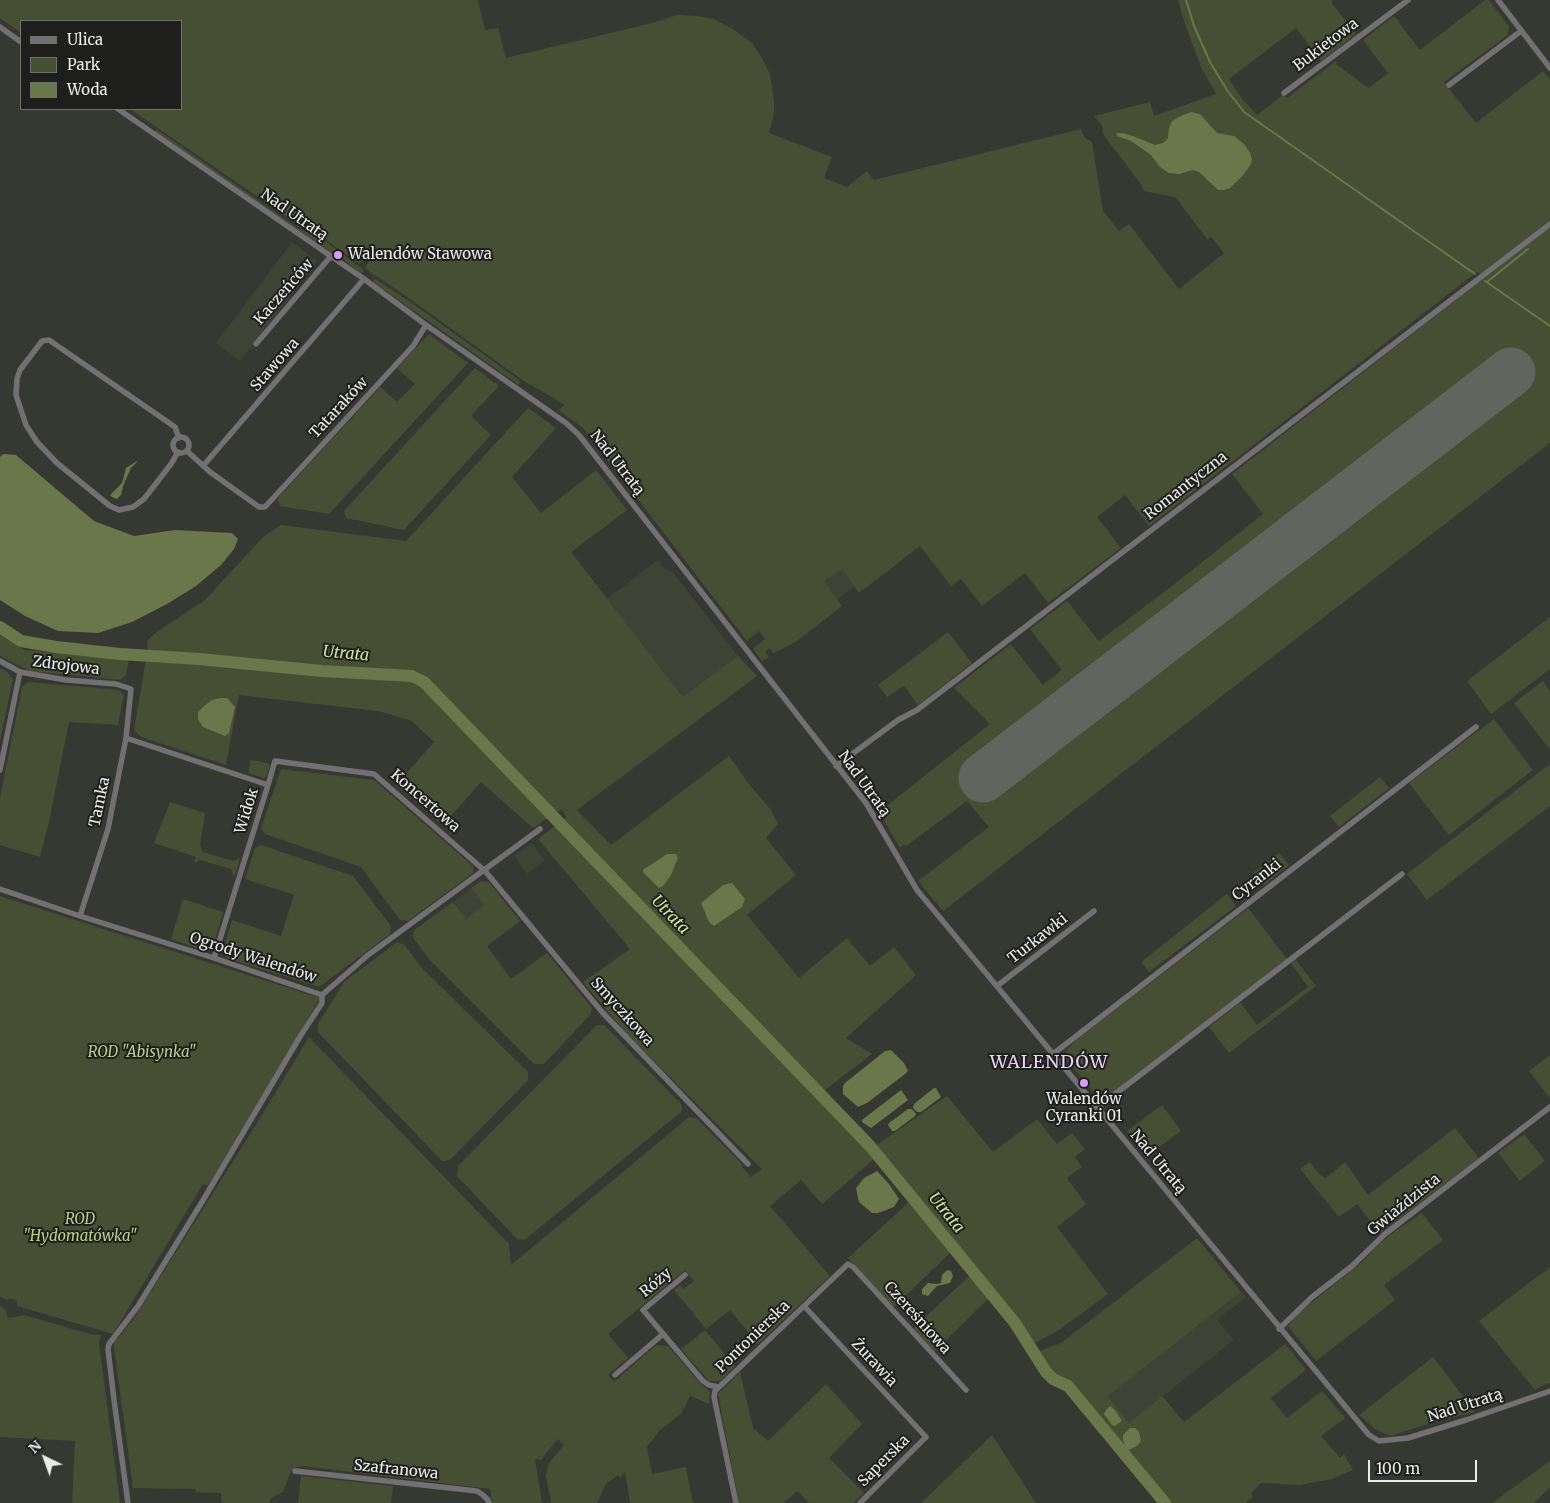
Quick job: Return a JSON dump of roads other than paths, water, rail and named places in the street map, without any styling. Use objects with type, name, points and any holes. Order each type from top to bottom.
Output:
[{"type":"street","name":"Bukietowa","points":[[1284,93],[1408,0]]},
{"type":"street","points":[[1498,0],[1549,67]]},
{"type":"street","points":[[0,27],[20,41]]},
{"type":"street","points":[[1449,85],[1521,30]]},
{"type":"street","name":"Nad Utratą","points":[[119,110],[364,279],[566,423],[579,435],[866,803],[918,890],[1199,1229],[1279,1329],[1369,1435],[1379,1441],[1408,1438],[1550,1391]]},
{"type":"street","name":"Romantyczna","points":[[836,766],[898,720],[916,710],[1550,224]]},
{"type":"street","name":"Kaczeńców","points":[[256,344],[331,256]]},
{"type":"street","name":"Stawowa","points":[[203,466],[364,279]]},
{"type":"street","name":"Tataraków","points":[[203,466],[259,507],[268,506],[285,485],[413,346],[426,325]]},
{"type":"street","points":[[178,452],[144,500],[133,507],[119,510],[110,506],[57,462],[37,442],[26,425],[16,395],[17,379],[20,370],[42,340],[49,340],[175,427],[179,438]]},
{"type":"street","points":[[179,438],[187,440],[189,445],[187,451]]},
{"type":"street","points":[[179,438],[174,444],[174,449],[181,453],[187,451]]},
{"type":"street","points":[[187,451],[203,466]]},
{"type":"street","name":"Zdrojowa","points":[[0,661],[20,672],[66,680],[116,684],[131,689]]},
{"type":"street","points":[[0,770],[20,672]]},
{"type":"street","name":"Tamka","points":[[80,916],[108,829],[126,738],[131,689]]},
{"type":"street","name":"Cyranki","points":[[1053,1054],[1476,727]]},
{"type":"street","name":"Widok","points":[[126,738],[268,785],[214,958]]},
{"type":"street","name":"Koncertowa","points":[[268,785],[275,761],[374,774],[485,870]]},
{"type":"street","name":"Ogrody Walendów","points":[[0,889],[322,995],[368,955],[540,829]]},
{"type":"street","name":"Smyczkowa","points":[[485,870],[602,1012],[748,1164]]},
{"type":"street","points":[[1098,1108],[1402,874]]},
{"type":"street","name":"Turkawki","points":[[997,986],[1094,911]]},
{"type":"street","points":[[128,1503],[109,1357],[109,1344],[138,1306],[192,1218],[322,1003],[322,995]]},
{"type":"street","name":"Gwiaździsta","points":[[1279,1329],[1312,1297],[1352,1266],[1385,1234],[1550,1107]]},
{"type":"street","name":"Pontonierska","points":[[736,1503],[714,1397],[715,1391],[848,1264]]},
{"type":"street","name":"Czereśniowa","points":[[848,1264],[853,1267],[966,1390]]},
{"type":"street","name":"Róży","points":[[685,1275],[643,1310],[703,1381],[709,1385],[719,1387]]},
{"type":"street","name":"Żurawia","points":[[804,1306],[926,1437]]},
{"type":"street","points":[[615,1374],[663,1334]]},
{"type":"street","name":"Saperska","points":[[860,1503],[926,1437]]},
{"type":"street","name":"Szafranowa","points":[[295,1471],[477,1491],[489,1503]]},
{"type":"water","points":[[1191,112],[1200,114],[1217,133],[1234,136],[1244,144],[1250,153],[1251,164],[1230,188],[1218,190],[1199,172],[1193,170],[1179,174],[1169,173],[1160,167],[1151,155],[1131,141],[1117,136],[1117,133],[1122,133],[1155,145],[1163,143],[1168,138],[1172,121]]},
{"type":"water","points":[[3,454],[16,455],[94,521],[134,536],[175,530],[232,533],[238,539],[234,549],[221,565],[196,586],[132,622],[98,633],[58,631],[25,616],[0,600],[0,457]]},
{"type":"water","points":[[137,461],[131,468],[121,495],[117,499],[112,497],[110,495],[122,483],[126,468]]},
{"type":"water","points":[[227,698],[235,707],[229,733],[225,736],[203,727],[198,719],[198,712],[204,706],[212,700]]},
{"type":"water","points":[[667,854],[676,854],[678,858],[671,875],[663,886],[659,888],[643,870]]},
{"type":"water","points":[[732,883],[745,899],[742,907],[714,926],[709,922],[701,903],[723,885]]},
{"type":"water","points":[[891,1050],[904,1063],[908,1071],[867,1103],[858,1107],[843,1094],[843,1086],[885,1051]]},
{"type":"water","points":[[936,1088],[941,1097],[921,1112],[917,1112],[913,1108],[914,1104]]},
{"type":"water","points":[[901,1090],[908,1100],[871,1128],[862,1122],[862,1120]]},
{"type":"water","points":[[908,1109],[912,1109],[916,1114],[915,1116],[895,1131],[892,1131],[888,1125],[889,1123]]},
{"type":"water","points":[[877,1171],[899,1199],[894,1207],[878,1213],[872,1213],[859,1202],[856,1188],[864,1178]]},
{"type":"water","points":[[947,1270],[951,1271],[953,1276],[950,1283],[937,1286],[928,1296],[922,1294],[922,1289],[928,1283],[941,1283],[942,1275]]},
{"type":"water","points":[[1110,1406],[1122,1421],[1115,1426],[1112,1425],[1104,1414]]},
{"type":"water","points":[[1130,1428],[1135,1428],[1139,1432],[1141,1441],[1137,1446],[1129,1450],[1123,1441],[1123,1435]]},
{"type":"waterway","points":[[1186,0],[1194,26],[1210,62],[1227,90],[1244,112],[1475,274]]},
{"type":"waterway","points":[[1487,282],[1528,249]]},
{"type":"waterway","points":[[1485,281],[1550,326]]},
{"type":"waterway","name":"Utrata","points":[[0,627],[21,641],[56,647],[322,671],[412,676],[424,682],[870,1146],[1015,1323],[1046,1372],[1053,1379],[1068,1386],[1165,1503]]},
{"type":"place","name":"Walendów Stawowa","points":[[338,255]]},
{"type":"place","name":"Walendów Cyranki 01","points":[[1084,1083]]},
{"type":"district","name":"WALENDÓW","points":[[1049,1063]]},
{"type":"park label","name":"ROD \"Abisynka\"","points":[[142,1053]]},
{"type":"park label","name":"ROD \"Hydomatówka\"","points":[[80,1228]]}]
